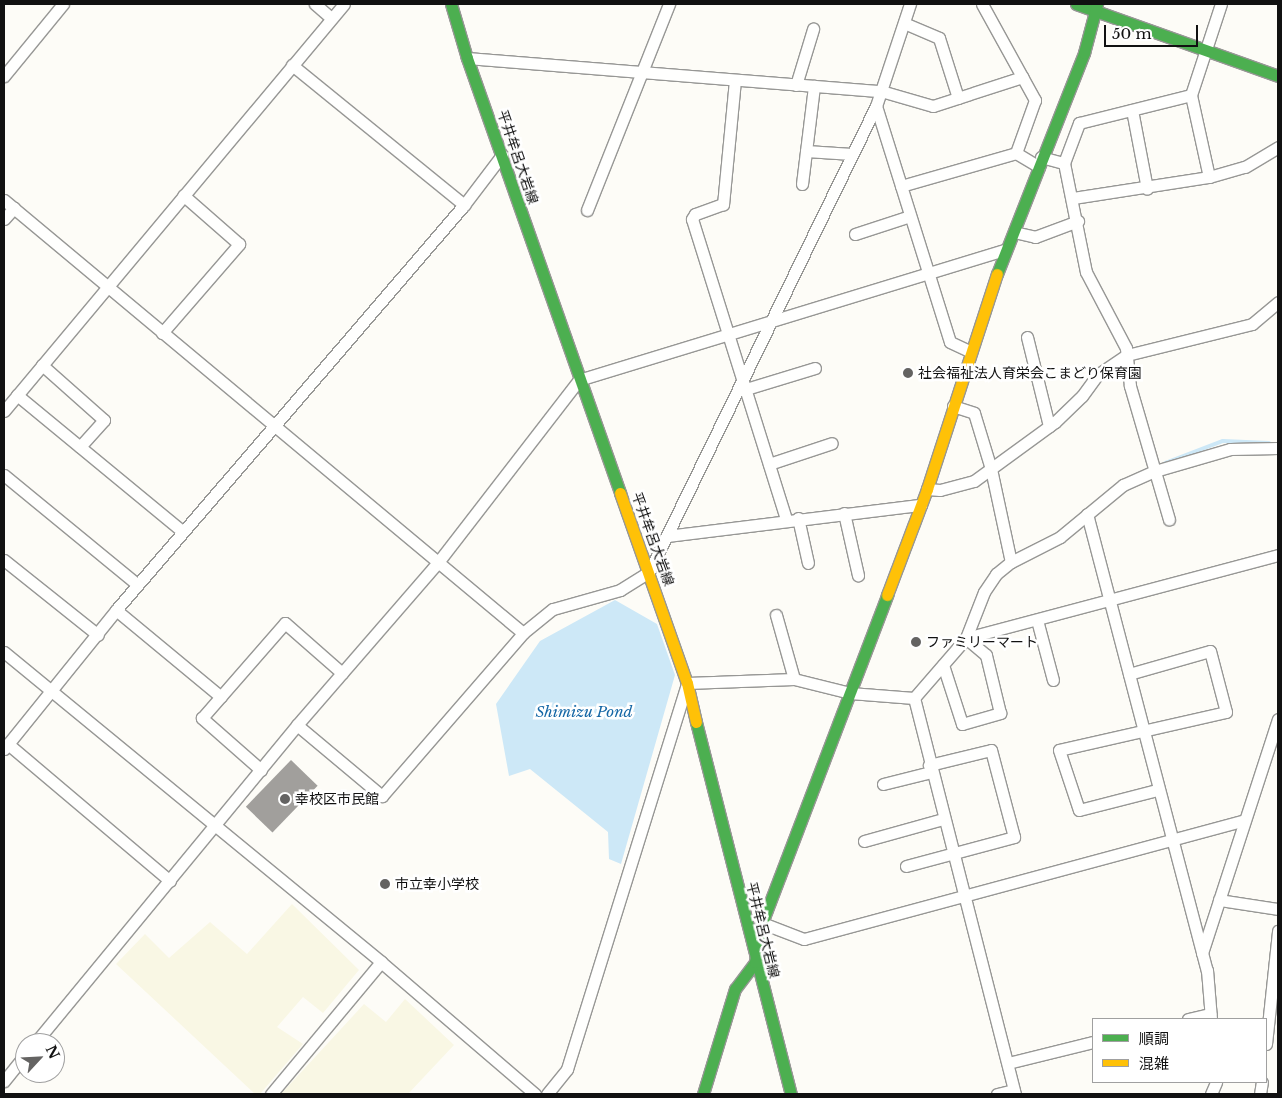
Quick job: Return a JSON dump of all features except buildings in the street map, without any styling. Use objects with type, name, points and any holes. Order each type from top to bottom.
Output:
[{"type":"street","points":[[4,76],[63,4]]},
{"type":"street","points":[[315,4],[331,18]]},
{"type":"street","points":[[4,411],[344,4]]},
{"type":"street","name":"平井牟呂大岩線","points":[[451,4],[467,58],[687,684],[755,962],[791,1094]]},
{"type":"street","points":[[587,210],[669,4]]},
{"type":"street","points":[[297,725],[382,796],[523,633],[553,609],[620,590],[649,572],[744,385],[772,320],[876,106],[910,4]]},
{"type":"street","points":[[982,4],[1035,100],[1016,153]]},
{"type":"street","points":[[1076,4],[1096,7],[1205,52],[1278,76]]},
{"type":"street","points":[[1209,177],[1192,95],[1221,4]]},
{"type":"street","points":[[703,1094],[735,989],[755,962],[762,923],[927,489],[1005,250],[1014,232],[1084,53],[1096,7]]},
{"type":"street","points":[[904,23],[939,38],[958,98]]},
{"type":"street","points":[[796,85],[813,29]]},
{"type":"street","points":[[467,58],[881,91],[933,106],[1022,77]]},
{"type":"street","points":[[292,65],[464,205]]},
{"type":"street","points":[[735,80],[723,204],[695,214],[692,219],[769,464],[792,518],[808,563]]},
{"type":"street","points":[[802,184],[814,86]]},
{"type":"street","points":[[1169,519],[1130,386],[1127,355],[1118,330],[1086,272],[1078,221],[1064,162],[1079,123],[1192,95]]},
{"type":"street","points":[[876,106],[950,342],[971,352]]},
{"type":"street","points":[[1132,110],[1147,189]]},
{"type":"street","points":[[1073,198],[1147,189],[1209,177],[1245,167],[1278,147]]},
{"type":"street","points":[[806,152],[852,154]]},
{"type":"street","points":[[901,186],[1016,153],[1040,162],[1064,162]]},
{"type":"street","points":[[170,882],[6,746],[98,636],[116,610],[464,205],[502,155]]},
{"type":"street","points":[[162,333],[239,244],[184,195]]},
{"type":"street","points":[[4,200],[106,288],[275,425],[523,633]]},
{"type":"street","points":[[4,220],[14,208]]},
{"type":"street","points":[[855,234],[910,216]]},
{"type":"street","points":[[1014,232],[1036,237],[1078,221]]},
{"type":"street","points":[[43,1033],[216,827],[297,725],[439,562],[579,380],[728,332],[1005,250]]},
{"type":"street","points":[[927,489],[940,490],[974,481],[1049,426],[1082,396],[1096,375],[1127,355],[1252,324],[1278,302]]},
{"type":"street","points":[[1027,336],[1049,426]]},
{"type":"street","points":[[42,365],[104,420],[80,447]]},
{"type":"street","points":[[744,385],[815,368]]},
{"type":"street","points":[[17,395],[183,532]]},
{"type":"street","points":[[953,406],[974,413],[991,468],[1011,562]]},
{"type":"street","points":[[769,464],[832,443]]},
{"type":"street","points":[[914,698],[966,638],[984,592],[996,574],[1011,562],[1060,537],[1123,485],[1154,471],[1230,448],[1278,448]]},
{"type":"street","points":[[4,475],[138,585]]},
{"type":"street","points":[[667,536],[792,518],[921,505]]},
{"type":"street","points":[[844,513],[858,575]]},
{"type":"street","points":[[1087,514],[1157,790],[1202,953],[1211,1017]]},
{"type":"street","points":[[966,638],[1110,602],[1278,555]]},
{"type":"street","points":[[4,560],[98,636]]},
{"type":"street","points":[[116,610],[221,697]]},
{"type":"street","points":[[776,615],[794,679]]},
{"type":"street","points":[[1037,620],[1053,680]]},
{"type":"street","points":[[261,770],[202,718],[285,623],[342,673]]},
{"type":"street","points":[[943,665],[962,724],[1000,713],[986,655],[966,638]]},
{"type":"street","points":[[1129,674],[1210,651],[1226,712],[1059,750],[1079,810],[1157,790]]},
{"type":"street","points":[[4,652],[381,962],[535,1094]]},
{"type":"street","points":[[548,1094],[567,1069],[687,684],[794,679],[850,693],[914,698]]},
{"type":"street","points":[[914,698],[943,819],[1015,1092],[997,1094]]},
{"type":"street","points":[[1202,953],[1278,720]]},
{"type":"street","points":[[884,784],[991,750],[1014,838],[906,866]]},
{"type":"street","points":[[864,841],[943,819]]},
{"type":"street","points":[[762,923],[804,939],[964,895],[1172,842],[1244,820]]},
{"type":"street","points":[[1219,900],[1278,909]]},
{"type":"street","points":[[1267,1035],[1278,932]]},
{"type":"street","points":[[271,1094],[381,962]]},
{"type":"street","points":[[1008,1063],[1092,1042]]},
{"type":"street","points":[[4,1081],[15,1067]]},
{"type":"shaded area","points":[[292,904],[359,970],[323,1013],[303,997],[277,1027],[303,1044],[260,1094],[255,1094],[116,964],[145,934],[169,958],[210,922],[247,954]]},
{"type":"shaded area","points":[[405,999],[454,1045],[408,1094],[281,1094],[364,1004],[386,1022]]},
{"type":"water","name":"Shimizu Pond","points":[[615,600],[657,624],[675,675],[621,864],[609,859],[608,832],[530,769],[509,776],[496,704],[540,641]]},
{"type":"waterway","points":[[1165,463],[1223,441],[1269,443]]},
{"type":"traffic: fast","points":[[451,4],[467,58],[620,493]]},
{"type":"traffic: fast","points":[[1076,4],[1278,76]]},
{"type":"traffic: fast","points":[[997,274],[1084,53],[1097,4]]},
{"type":"traffic: fast","points":[[703,1094],[735,989],[755,962],[762,923],[887,595]]},
{"type":"traffic: fast","points":[[696,722],[791,1094]]},
{"type":"traffic: slow","points":[[887,595],[927,489],[997,274]]},
{"type":"traffic: slow","points":[[620,493],[687,683],[696,722]]},
{"type":"place","name":"社会福祉法人育栄会こまどり保育園","points":[[908,373]]},
{"type":"place","name":"ファミリーマート","points":[[916,642]]},
{"type":"place","name":"幸校区市民館","points":[[285,799]]},
{"type":"place","name":"市立幸小学校","points":[[385,884]]}]
